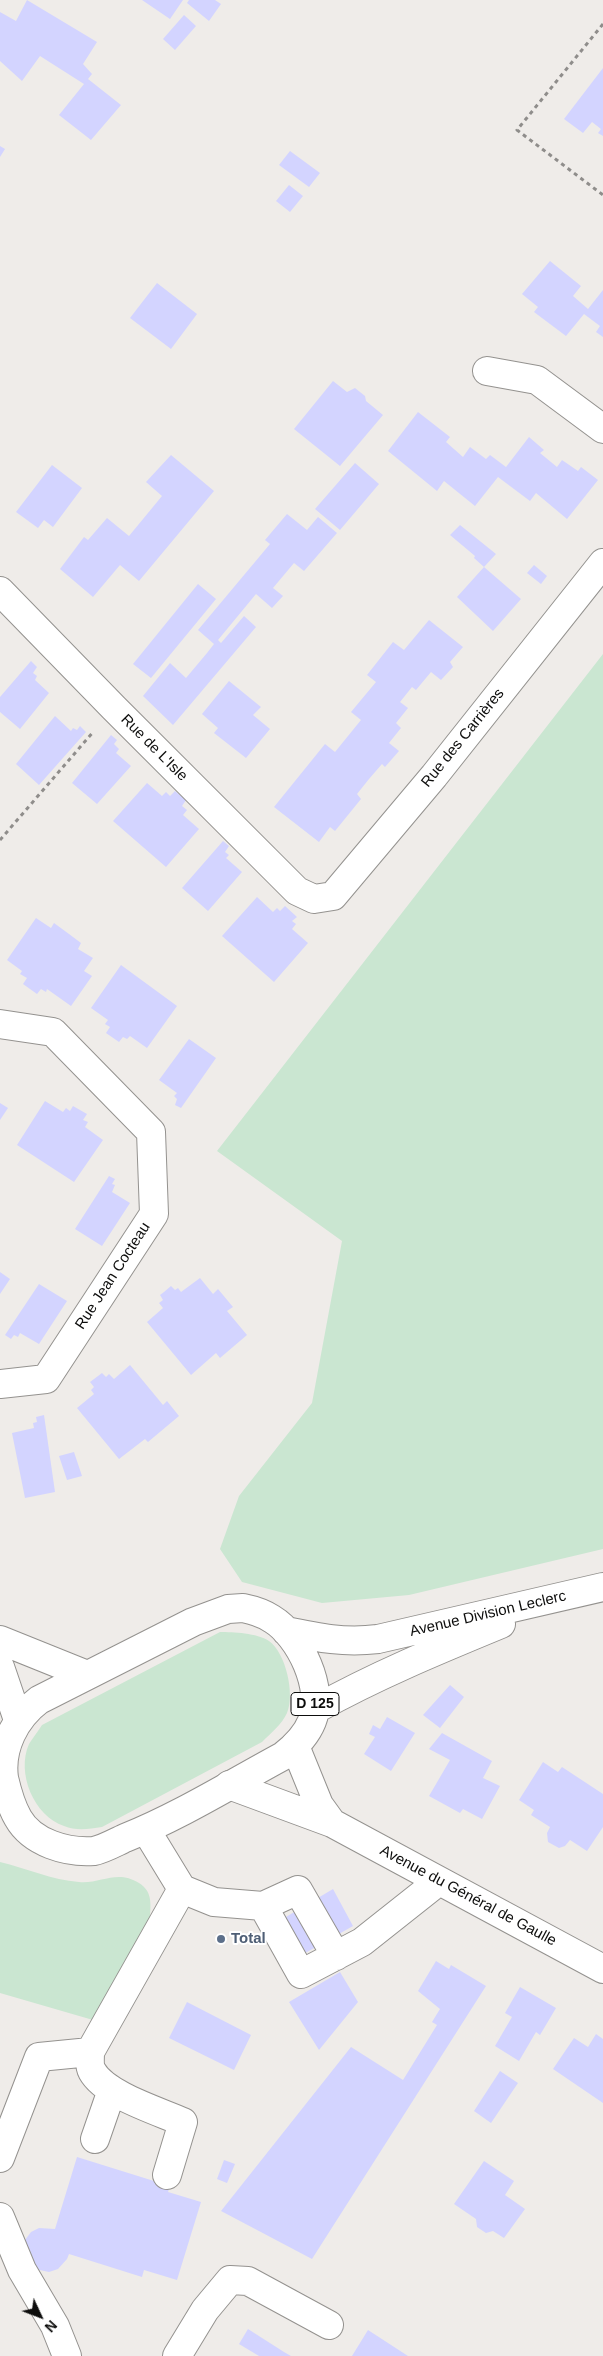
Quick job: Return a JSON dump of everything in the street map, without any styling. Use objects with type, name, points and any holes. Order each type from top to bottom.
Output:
[{"type":"street","points":[[487,371],[537,380],[603,430]]},
{"type":"street","name":"Rue des Carrières","points":[[314,899],[333,896],[434,776],[603,563]]},
{"type":"street","name":"Rue de L'Isle","points":[[0,591],[297,891],[314,899]]},
{"type":"street","name":"Rue Jean Cocteau","points":[[0,1024],[53,1032],[151,1132],[154,1214],[46,1379],[0,1384]]},
{"type":"street","name":"Avenue Division Leclerc","points":[[286,1630],[326,1640],[351,1642],[378,1640],[592,1590]]},
{"type":"street","name":"Avenue Division Leclerc","points":[[316,1709],[348,1691],[414,1661],[592,1590]]},
{"type":"street","name":"D 125","points":[[0,1829],[21,1832],[72,1851],[96,1850],[146,1830],[229,1785],[295,1746],[307,1731],[316,1709],[314,1690],[308,1667],[302,1653],[286,1630],[271,1618],[258,1612],[243,1608],[228,1609],[192,1622],[39,1700],[8,1736],[3,1773],[18,1818],[30,1832],[44,1840]]},
{"type":"street","points":[[0,1640],[87,1675]]},
{"type":"street","points":[[0,1667],[8,1736]]},
{"type":"street","name":"Avenue du Général de Gaulle","points":[[295,1746],[319,1805],[332,1822]]},
{"type":"street","name":"Avenue du Général de Gaulle","points":[[229,1785],[332,1822],[603,1970]]},
{"type":"street","points":[[146,1830],[182,1889],[214,1902],[263,1906],[298,1890],[336,1956]]},
{"type":"street","points":[[263,1906],[301,1974],[362,1942],[439,1881]]},
{"type":"street","points":[[167,2175],[183,2122],[112,2090],[98,2080],[90,2069],[90,2052],[182,1889]]},
{"type":"street","points":[[0,2158],[39,2057],[90,2052]]},
{"type":"street","points":[[95,2139],[112,2090]]},
{"type":"street","points":[[0,2217],[22,2270],[54,2326],[67,2356]]},
{"type":"street","points":[[177,2356],[205,2310],[230,2280],[248,2281],[329,2325]]},
{"type":"path","points":[[603,24],[517,130],[603,195]]},
{"type":"path","points":[[0,840],[114,708]]},
{"type":"green space","points":[[603,654],[603,1549],[409,1595],[322,1603],[242,1582],[220,1549],[239,1496],[312,1403],[342,1241],[217,1151]]},
{"type":"green space","points":[[220,1632],[264,1638],[275,1647],[280,1655],[287,1674],[290,1695],[287,1713],[276,1728],[262,1742],[102,1827],[73,1829],[53,1821],[44,1813],[30,1792],[25,1768],[29,1744],[42,1725]]},
{"type":"green space","points":[[0,1862],[69,1881],[87,1882],[123,1877],[139,1883],[146,1890],[150,1902],[150,1917],[93,2020],[0,1993]]},
{"type":"building","points":[[27,0],[97,42],[83,64],[92,74],[88,79],[121,105],[91,140],[59,115],[84,84],[40,56],[22,81],[0,61],[0,12],[16,21]]},
{"type":"building","points":[[142,0],[183,0],[170,19]]},
{"type":"building","points":[[189,0],[215,0],[221,4],[209,21],[187,3]]},
{"type":"building","points":[[184,15],[196,26],[175,50],[163,39]]},
{"type":"building","points":[[603,68],[603,136],[598,133],[601,129],[592,122],[583,133],[564,119]]},
{"type":"building","points":[[0,146],[5,149],[0,157]]},
{"type":"building","points":[[290,151],[320,173],[309,187],[279,165]]},
{"type":"building","points":[[289,185],[303,196],[290,212],[276,201]]},
{"type":"building","points":[[550,261],[581,286],[573,296],[588,309],[603,290],[603,337],[596,332],[600,326],[584,314],[566,336],[534,312],[538,307],[522,294]]},
{"type":"building","points":[[157,283],[197,314],[171,349],[130,318]]},
{"type":"building","points":[[333,381],[347,392],[355,388],[365,396],[366,401],[383,415],[340,466],[294,429]]},
{"type":"building","points":[[418,412],[450,437],[446,442],[463,457],[470,447],[486,459],[490,455],[506,467],[529,437],[544,450],[540,453],[557,467],[562,460],[578,471],[581,467],[598,480],[567,519],[536,493],[530,501],[498,477],[475,506],[444,481],[437,491],[388,451]]},
{"type":"building","points":[[171,455],[214,491],[139,581],[120,565],[93,597],[60,569],[84,537],[88,540],[107,518],[129,536],[162,496],[146,482]]},
{"type":"building","points":[[355,463],[379,484],[340,530],[315,509]]},
{"type":"building","points":[[52,465],[82,488],[53,527],[44,520],[38,528],[16,512]]},
{"type":"building","points":[[287,514],[307,530],[318,517],[337,533],[304,571],[294,563],[273,588],[283,596],[272,608],[256,594],[218,640],[221,643],[244,616],[256,627],[173,725],[143,696],[170,663],[186,678],[207,653],[214,644],[198,630],[270,544],[265,540]]},
{"type":"building","points":[[460,525],[496,554],[484,567],[474,558],[475,556],[450,535]]},
{"type":"building","points":[[534,565],[547,576],[541,584],[527,573]]},
{"type":"building","points":[[484,567],[521,599],[493,631],[457,597]]},
{"type":"building","points":[[198,584],[216,599],[151,678],[133,664]]},
{"type":"building","points":[[429,620],[463,647],[450,662],[453,667],[441,680],[431,672],[416,690],[412,687],[400,702],[408,708],[396,723],[401,728],[389,743],[399,751],[385,767],[382,764],[357,794],[361,799],[335,831],[330,827],[319,842],[274,807],[325,744],[335,752],[361,720],[351,712],[376,682],[367,675],[393,642],[404,650]]},
{"type":"building","points":[[31,661],[37,667],[33,673],[37,676],[35,680],[49,693],[20,729],[0,712],[0,697]]},
{"type":"building","points":[[229,681],[261,707],[253,715],[270,729],[246,758],[214,733],[218,728],[202,714]]},
{"type":"building","points":[[55,716],[71,731],[73,728],[77,730],[80,726],[86,732],[39,785],[16,764]]},
{"type":"building","points":[[111,735],[117,740],[114,744],[119,749],[116,753],[131,766],[97,804],[72,783]]},
{"type":"building","points":[[147,783],[162,796],[166,792],[170,796],[175,791],[186,800],[182,806],[187,810],[183,815],[199,829],[166,867],[113,821]]},
{"type":"building","points":[[223,841],[229,846],[225,852],[229,855],[226,858],[242,872],[208,911],[182,888]]},
{"type":"building","points":[[257,897],[273,912],[277,908],[280,911],[285,906],[297,917],[292,921],[296,924],[292,929],[308,943],[274,982],[222,936]]},
{"type":"building","points":[[36,918],[51,928],[54,923],[81,943],[78,949],[93,958],[84,971],[92,976],[71,1006],[47,989],[46,992],[41,989],[37,994],[23,984],[27,978],[20,974],[22,971],[7,960]]},
{"type":"building","points":[[121,965],[177,1006],[147,1048],[130,1036],[127,1039],[123,1037],[119,1042],[106,1033],[110,1027],[105,1024],[108,1020],[91,1008]]},
{"type":"building","points":[[189,1039],[216,1058],[181,1108],[175,1105],[177,1099],[174,1096],[177,1093],[159,1080]]},
{"type":"building","points":[[45,1101],[63,1112],[66,1108],[70,1111],[73,1106],[87,1114],[83,1120],[88,1122],[85,1127],[103,1140],[74,1182],[17,1145]]},
{"type":"building","points":[[0,1103],[8,1108],[0,1120]]},
{"type":"building","points":[[109,1176],[115,1179],[112,1184],[115,1185],[112,1192],[130,1203],[102,1246],[75,1229]]},
{"type":"building","points":[[0,1272],[10,1279],[0,1294]]},
{"type":"building","points":[[200,1278],[213,1294],[218,1289],[233,1307],[227,1311],[247,1335],[220,1358],[216,1353],[191,1375],[147,1322],[163,1308],[159,1303],[163,1300],[160,1295],[171,1286],[175,1290],[178,1288],[181,1292]]},
{"type":"building","points":[[39,1284],[67,1301],[39,1344],[20,1333],[18,1337],[14,1335],[11,1339],[5,1335]]},
{"type":"building","points":[[130,1365],[163,1405],[167,1401],[179,1416],[148,1442],[145,1439],[119,1459],[77,1408],[94,1394],[91,1390],[94,1387],[90,1382],[102,1373],[106,1377],[109,1374],[114,1379]]},
{"type":"building","points":[[44,1415],[55,1492],[25,1498],[12,1433],[34,1428],[33,1423],[37,1422],[36,1417]]},
{"type":"building","points":[[74,1452],[82,1476],[67,1480],[59,1456]]},
{"type":"building","points":[[450,1685],[464,1697],[440,1728],[423,1715]]},
{"type":"building","points":[[387,1717],[415,1733],[391,1771],[364,1754],[375,1737],[369,1734],[373,1725],[380,1729]]},
{"type":"building","points":[[442,1733],[492,1761],[483,1778],[500,1786],[482,1819],[463,1809],[460,1813],[429,1796],[450,1760],[429,1749]]},
{"type":"building","points":[[543,1762],[558,1772],[562,1767],[603,1794],[603,1827],[587,1851],[570,1840],[565,1846],[559,1848],[548,1842],[547,1833],[550,1827],[531,1815],[534,1810],[519,1800]]},
{"type":"building","points":[[333,1889],[353,1926],[284,1965],[264,1930]]},
{"type":"building","points":[[436,1961],[449,1969],[451,1965],[486,1986],[312,2259],[221,2211],[351,2047],[403,2080],[437,2025],[432,2022],[440,2009],[418,1991]]},
{"type":"building","points":[[340,1972],[358,2002],[319,2050],[289,2002]]},
{"type":"building","points":[[520,1987],[556,2008],[540,2035],[536,2032],[519,2061],[495,2046],[512,2017],[505,2013]]},
{"type":"building","points":[[187,2002],[251,2035],[234,2070],[169,2038]]},
{"type":"building","points":[[596,2034],[603,2039],[603,2103],[553,2069],[574,2038],[588,2047]]},
{"type":"building","points":[[500,2071],[518,2083],[491,2123],[474,2111]]},
{"type":"building","points":[[77,2157],[170,2186],[168,2192],[201,2202],[177,2280],[144,2270],[142,2277],[69,2254],[58,2269],[49,2272],[35,2269],[24,2244],[25,2240],[31,2232],[39,2228],[55,2229]]},
{"type":"building","points":[[224,2160],[235,2164],[227,2183],[217,2179]]},
{"type":"building","points":[[484,2161],[514,2181],[505,2195],[525,2209],[504,2238],[493,2231],[486,2233],[477,2227],[476,2219],[454,2204]]},
{"type":"building","points":[[248,2329],[291,2356],[259,2356],[239,2344]]},
{"type":"building","points":[[368,2330],[408,2356],[352,2356]]},
{"type":"place","name":"Total","points":[[221,1939]]}]
